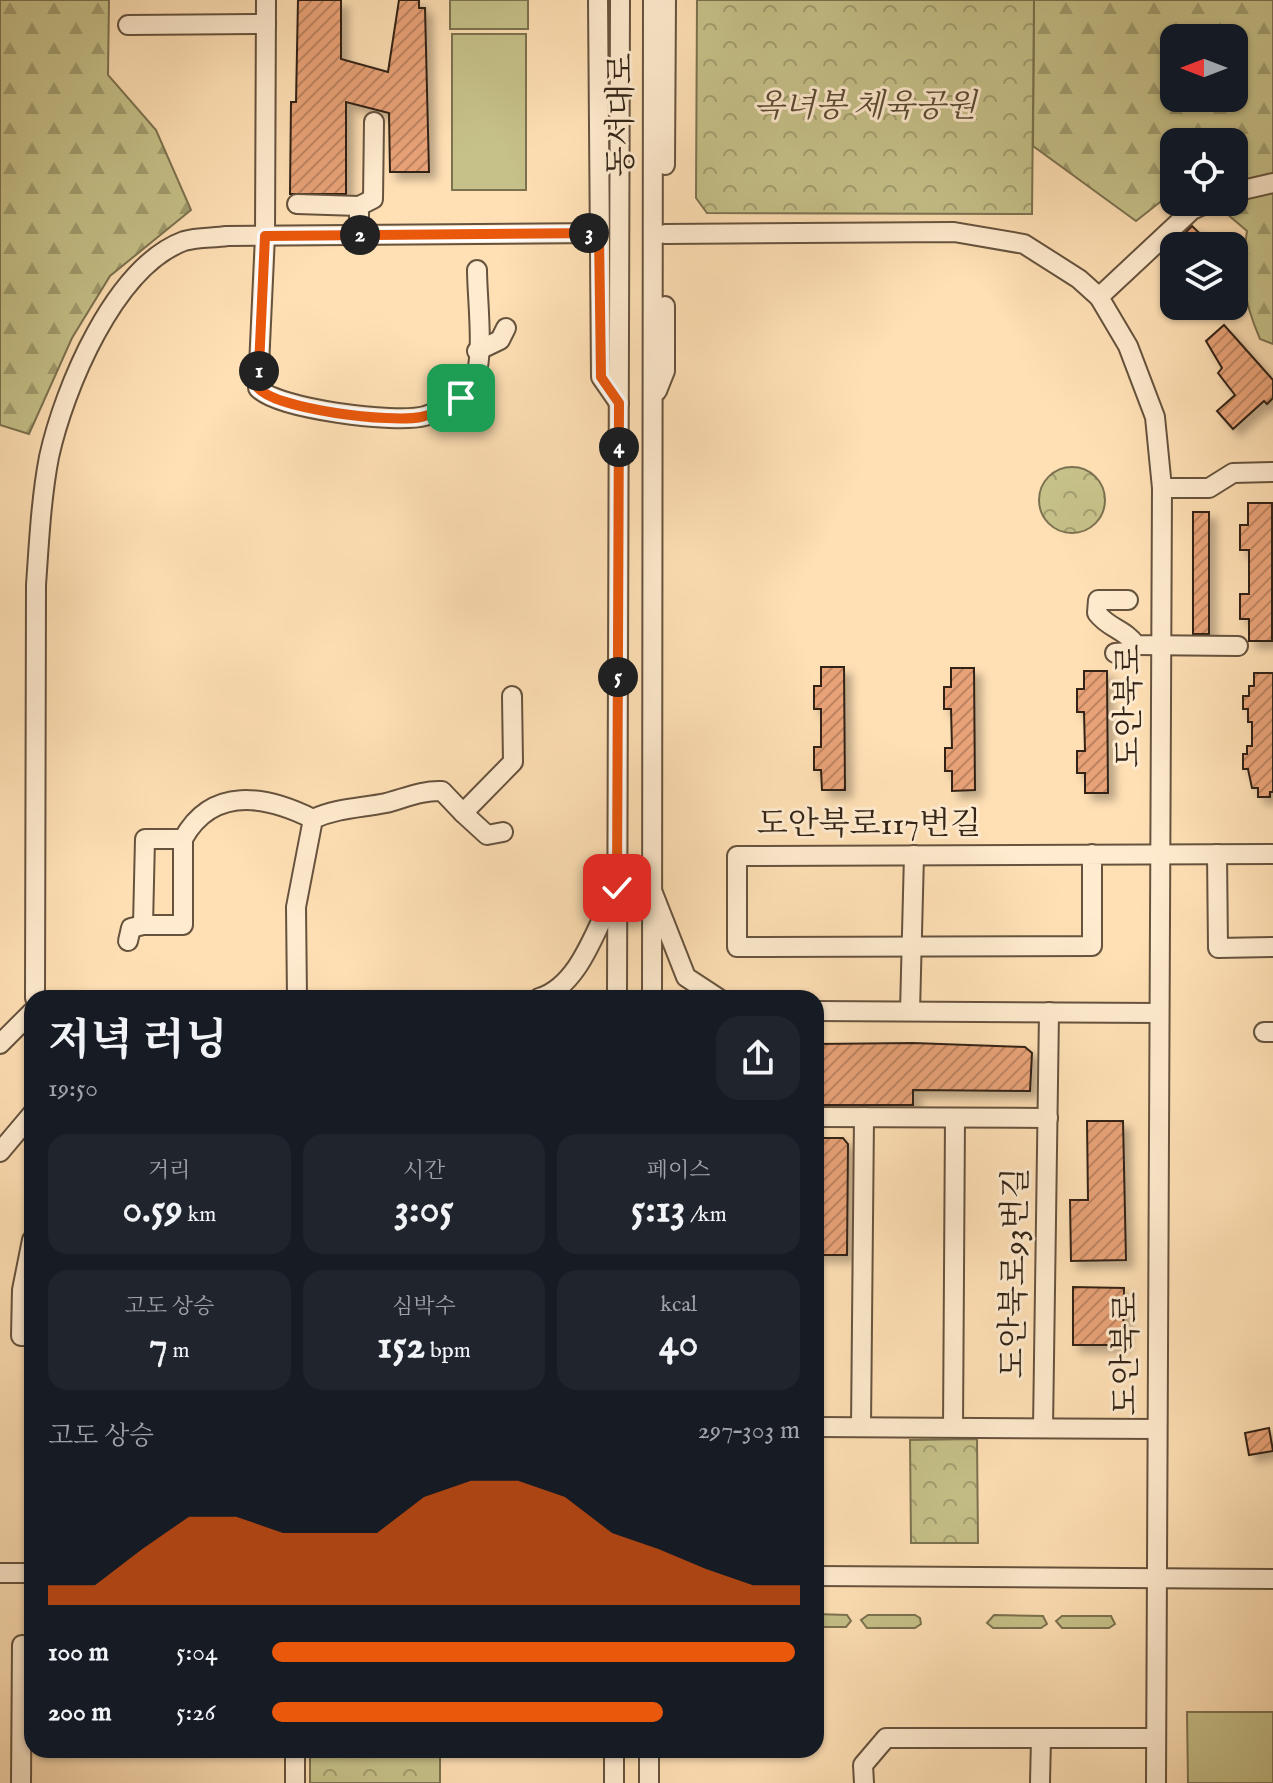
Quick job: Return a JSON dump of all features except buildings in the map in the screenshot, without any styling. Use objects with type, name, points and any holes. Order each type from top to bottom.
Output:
[{"type":"street","points":[[266,0],[265,236],[258,388],[266,396],[300,406],[402,418],[422,417],[461,398],[474,381],[477,270]]},
{"type":"street","points":[[598,0],[601,377],[619,403]]},
{"type":"street","name":"동서대로","points":[[617,990],[620,0]]},
{"type":"street","name":"동서대로","points":[[652,990],[653,0]]},
{"type":"street","points":[[652,405],[665,371],[666,0]]},
{"type":"street","points":[[128,25],[266,24]]},
{"type":"street","points":[[297,204],[359,206],[373,199],[374,122]]},
{"type":"street","points":[[1248,189],[1273,183]]},
{"type":"street","points":[[359,206],[359,235]]},
{"type":"street","points":[[1099,297],[1186,216]]},
{"type":"street","name":"도안북로","points":[[665,234],[954,232],[1024,244],[1079,279],[1099,297],[1142,375],[1155,417],[1162,488],[1156,1783]]},
{"type":"street","points":[[35,990],[36,585],[49,458],[59,421],[88,349],[126,289],[149,262],[185,241],[265,236],[599,233]]},
{"type":"street","points":[[477,351],[500,340],[506,328]]},
{"type":"street","points":[[1162,488],[1209,488],[1233,473],[1273,472]]},
{"type":"street","points":[[1128,600],[1098,600],[1097,613],[1106,626],[1128,634],[1136,645]]},
{"type":"street","points":[[1115,653],[1128,652],[1136,645],[1238,646]]},
{"type":"street","points":[[463,813],[513,762],[512,696]]},
{"type":"street","points":[[313,819],[331,810],[368,807],[428,791],[442,791],[487,835],[503,832]]},
{"type":"street","points":[[128,941],[131,928],[183,925],[183,839],[202,811],[241,799],[289,807],[313,819]]},
{"type":"street","points":[[297,990],[296,907],[313,819]]},
{"type":"street","points":[[143,925],[145,839],[183,839]]},
{"type":"street","name":"도안북로117번길","points":[[1092,854],[1092,946],[737,947],[737,856],[1092,854],[1273,854]]},
{"type":"street","points":[[1217,854],[1218,948],[1273,947]]},
{"type":"street","points":[[910,1011],[914,855]]},
{"type":"street","points":[[559,990],[569,982],[617,888]]},
{"type":"street","points":[[651,888],[686,977],[706,990]]},
{"type":"street","points":[[824,1011],[1159,1013]]},
{"type":"street","name":"도안북로93번길","points":[[1043,1428],[1049,1012]]},
{"type":"street","points":[[0,1044],[24,1020]]},
{"type":"street","points":[[824,1117],[1048,1118]]},
{"type":"street","points":[[861,1427],[864,1117]]},
{"type":"street","name":"도안북로93번길","points":[[953,1427],[955,1118]]},
{"type":"street","points":[[0,1152],[24,1124]]},
{"type":"street","points":[[24,1280],[24,1308]]},
{"type":"street","points":[[824,1427],[1157,1429]]},
{"type":"street","points":[[0,1573],[24,1573]]},
{"type":"street","points":[[824,1576],[1156,1581],[1273,1579]]},
{"type":"street","points":[[24,1645],[24,1679]]},
{"type":"street","points":[[864,1783],[863,1765],[886,1738],[1156,1738]]},
{"type":"street","points":[[1040,1783],[1041,1738]]},
{"type":"street","points":[[21,1783],[24,1757]]},
{"type":"street","points":[[295,1758],[295,1783]]},
{"type":"street","points":[[614,1758],[614,1783]]},
{"type":"street","points":[[649,1758],[649,1783]]},
{"type":"green space","points":[[0,0],[109,0],[108,75],[156,130],[191,210],[110,276],[72,338],[29,434],[0,425]]},
{"type":"green space","points":[[450,0],[528,0],[528,29],[450,29]]},
{"type":"green space","name":"옥녀봉 체육공원","points":[[697,0],[1034,0],[1032,214],[707,213],[696,198]]},
{"type":"green space","points":[[1034,0],[1273,0],[1273,344],[1260,339],[1248,307],[1248,232],[1229,216],[1248,216],[1248,128],[1160,128],[1160,202],[1136,221],[1033,146]]},
{"type":"green space","points":[[452,34],[526,34],[526,190],[452,190]]},
{"type":"green space","points":[[1072,467],[1095,477],[1105,500],[1095,523],[1072,533],[1049,523],[1039,500],[1049,477]]},
{"type":"green space","points":[[977,1439],[978,1543],[911,1543],[910,1440]]},
{"type":"green space","points":[[824,1614],[847,1615],[851,1621],[846,1627],[824,1627]]},
{"type":"green space","points":[[868,1615],[915,1615],[920,1618],[921,1624],[915,1628],[867,1628],[861,1620]]},
{"type":"green space","points":[[994,1615],[1043,1616],[1047,1624],[1041,1628],[993,1628],[987,1623]]},
{"type":"green space","points":[[1062,1616],[1111,1616],[1115,1624],[1109,1628],[1062,1628],[1056,1621]]},
{"type":"green space","points":[[1187,1712],[1273,1712],[1273,1783],[1188,1783]]},
{"type":"green space","points":[[310,1758],[440,1758],[440,1783],[310,1783]]},
{"type":"route","points":[[461,398],[422,417],[402,418],[300,406],[266,396],[258,388],[265,236],[599,233],[601,377],[619,403],[617,888]]}]
